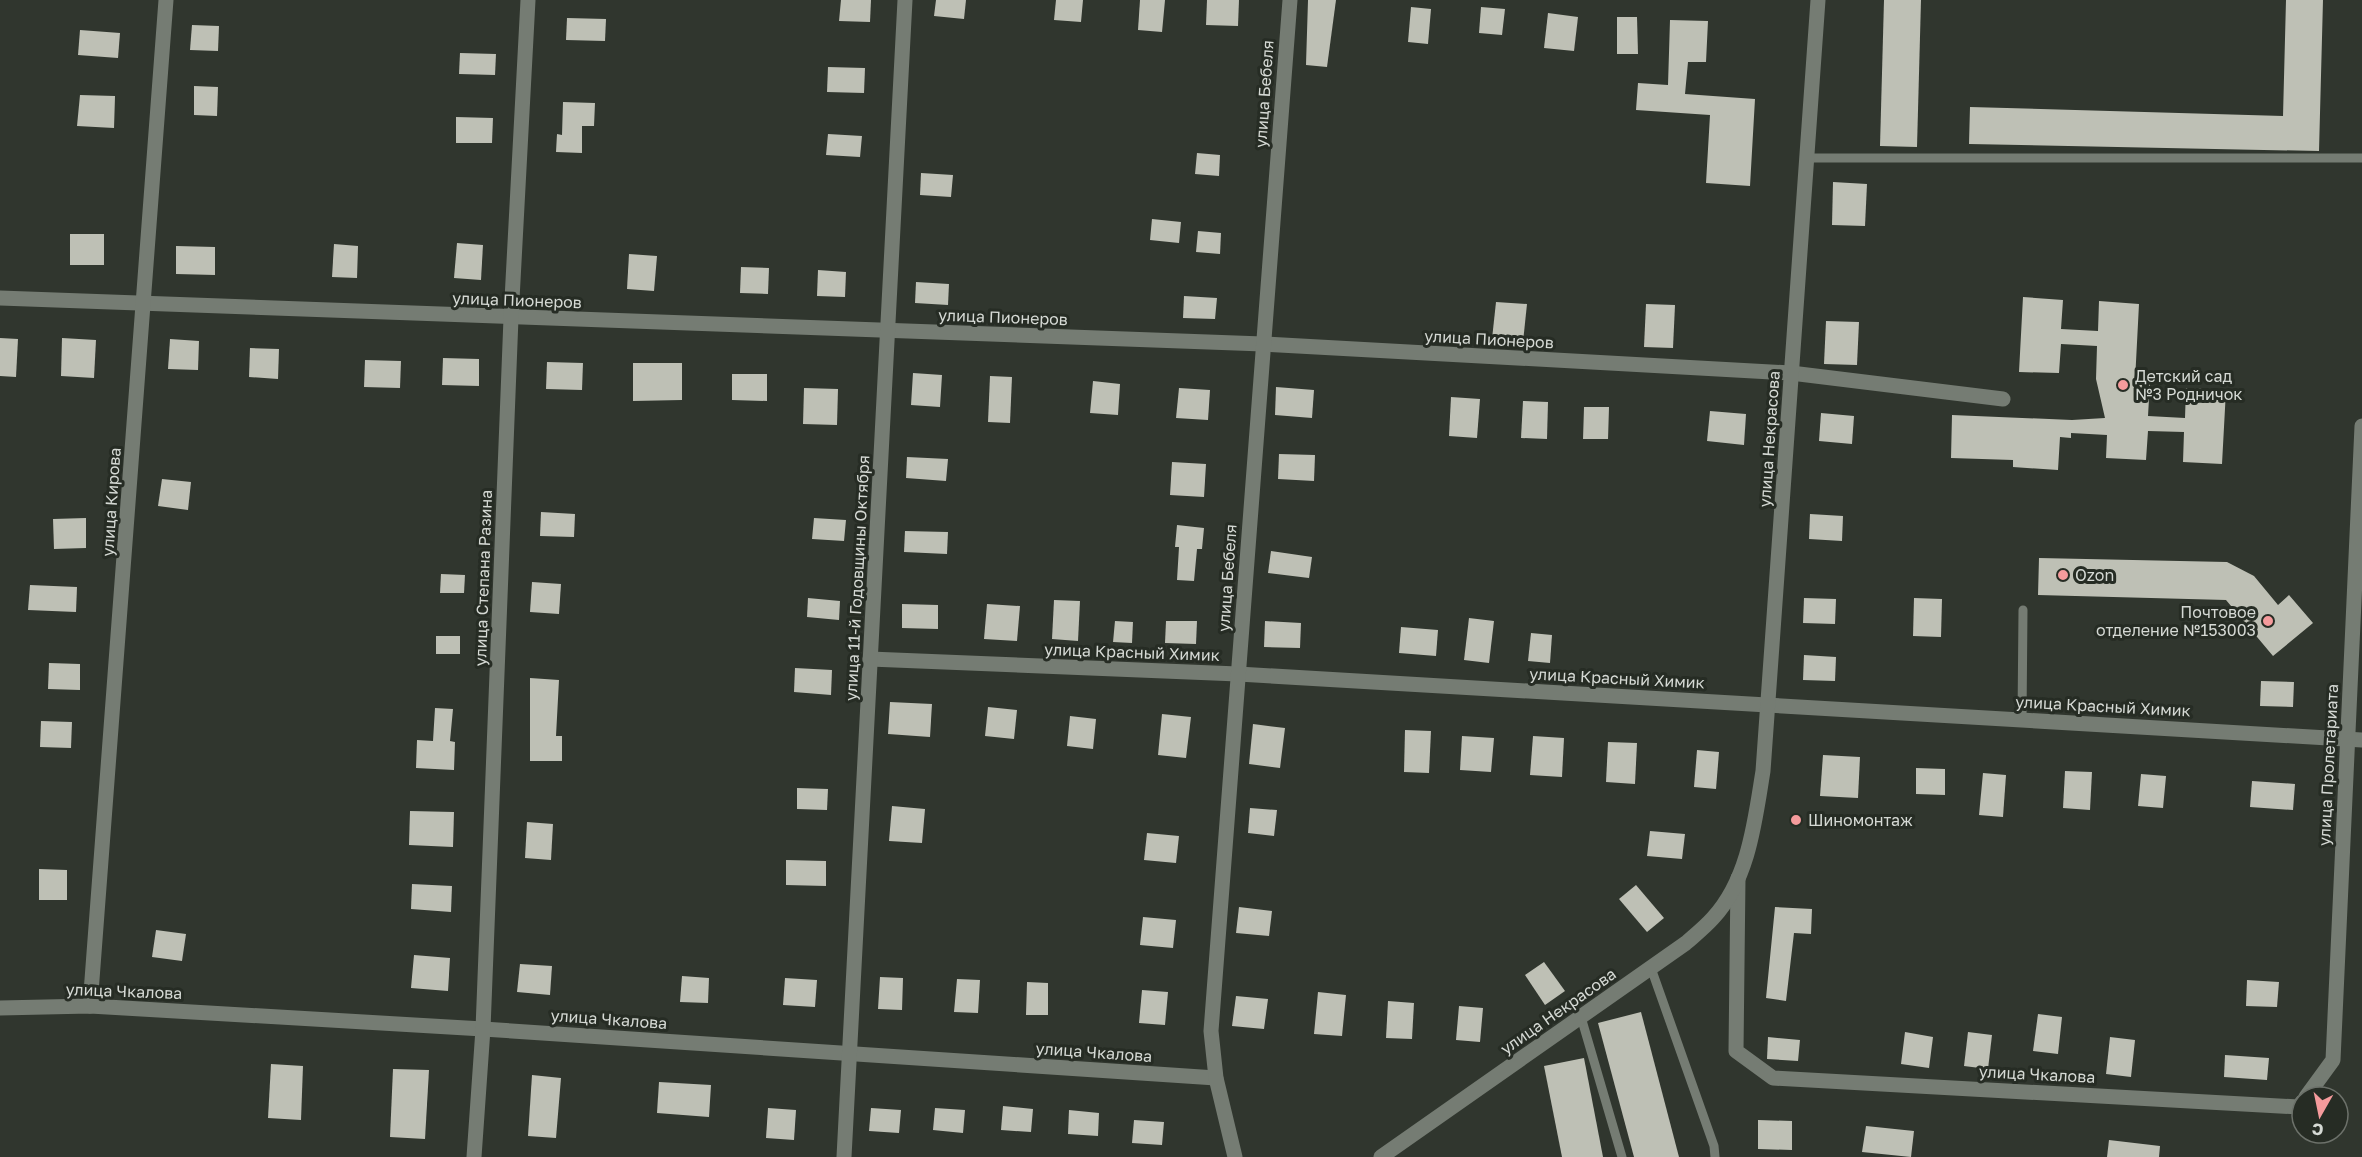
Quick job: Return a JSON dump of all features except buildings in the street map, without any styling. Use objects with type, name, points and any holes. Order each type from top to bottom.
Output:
[{"type":"street","name":"улица Кирова","points":[[90,1006],[166,0]]},
{"type":"street","name":"улица Степана Разина","points":[[474,1157],[483,1029],[511,318],[528,0]]},
{"type":"street","name":"улица 11-й Годовщины Октября","points":[[844,1157],[905,0]]},
{"type":"street","name":"улица Бебеля","points":[[1235,1157],[1216,1078],[1211,1031],[1290,0]]},
{"type":"street","name":"улица Некрасова","points":[[1381,1157],[1686,944],[1715,917],[1738,878],[1754,832],[1763,771],[1818,0]]},
{"type":"street","name":"улица Пионеров","points":[[0,298],[1263,344],[1791,373],[2003,399]]},
{"type":"street","name":"улица Пролетариата","points":[[2315,1085],[2333,1060],[2355,740],[2362,426]]},
{"type":"street","name":"улица Красный Химик","points":[[870,659],[1238,674],[2355,740]]},
{"type":"street","name":"улица Некрасова","points":[[1738,878],[1736,1051],[1773,1078]]},
{"type":"street","name":"улица Чкалова","points":[[0,1008],[90,1006],[483,1029],[1216,1078]]},
{"type":"street","name":"улица Чкалова","points":[[1773,1078],[2290,1101]]},
{"type":"lane","points":[[1807,158],[2362,158]]},
{"type":"lane","points":[[2022,720],[2023,610]]},
{"type":"lane","points":[[1651,968],[1714,1146],[1714,1157]]},
{"type":"lane","points":[[1581,1017],[1622,1157]]},
{"type":"place","name":"Детский сад №3 Родничок","points":[[2123,385]]},
{"type":"place","name":"Ozon","points":[[2063,575]]},
{"type":"place","name":"Почтовое отделение №153003","points":[[2268,621]]},
{"type":"place","name":"Шиномонтаж","points":[[1796,820]]}]
